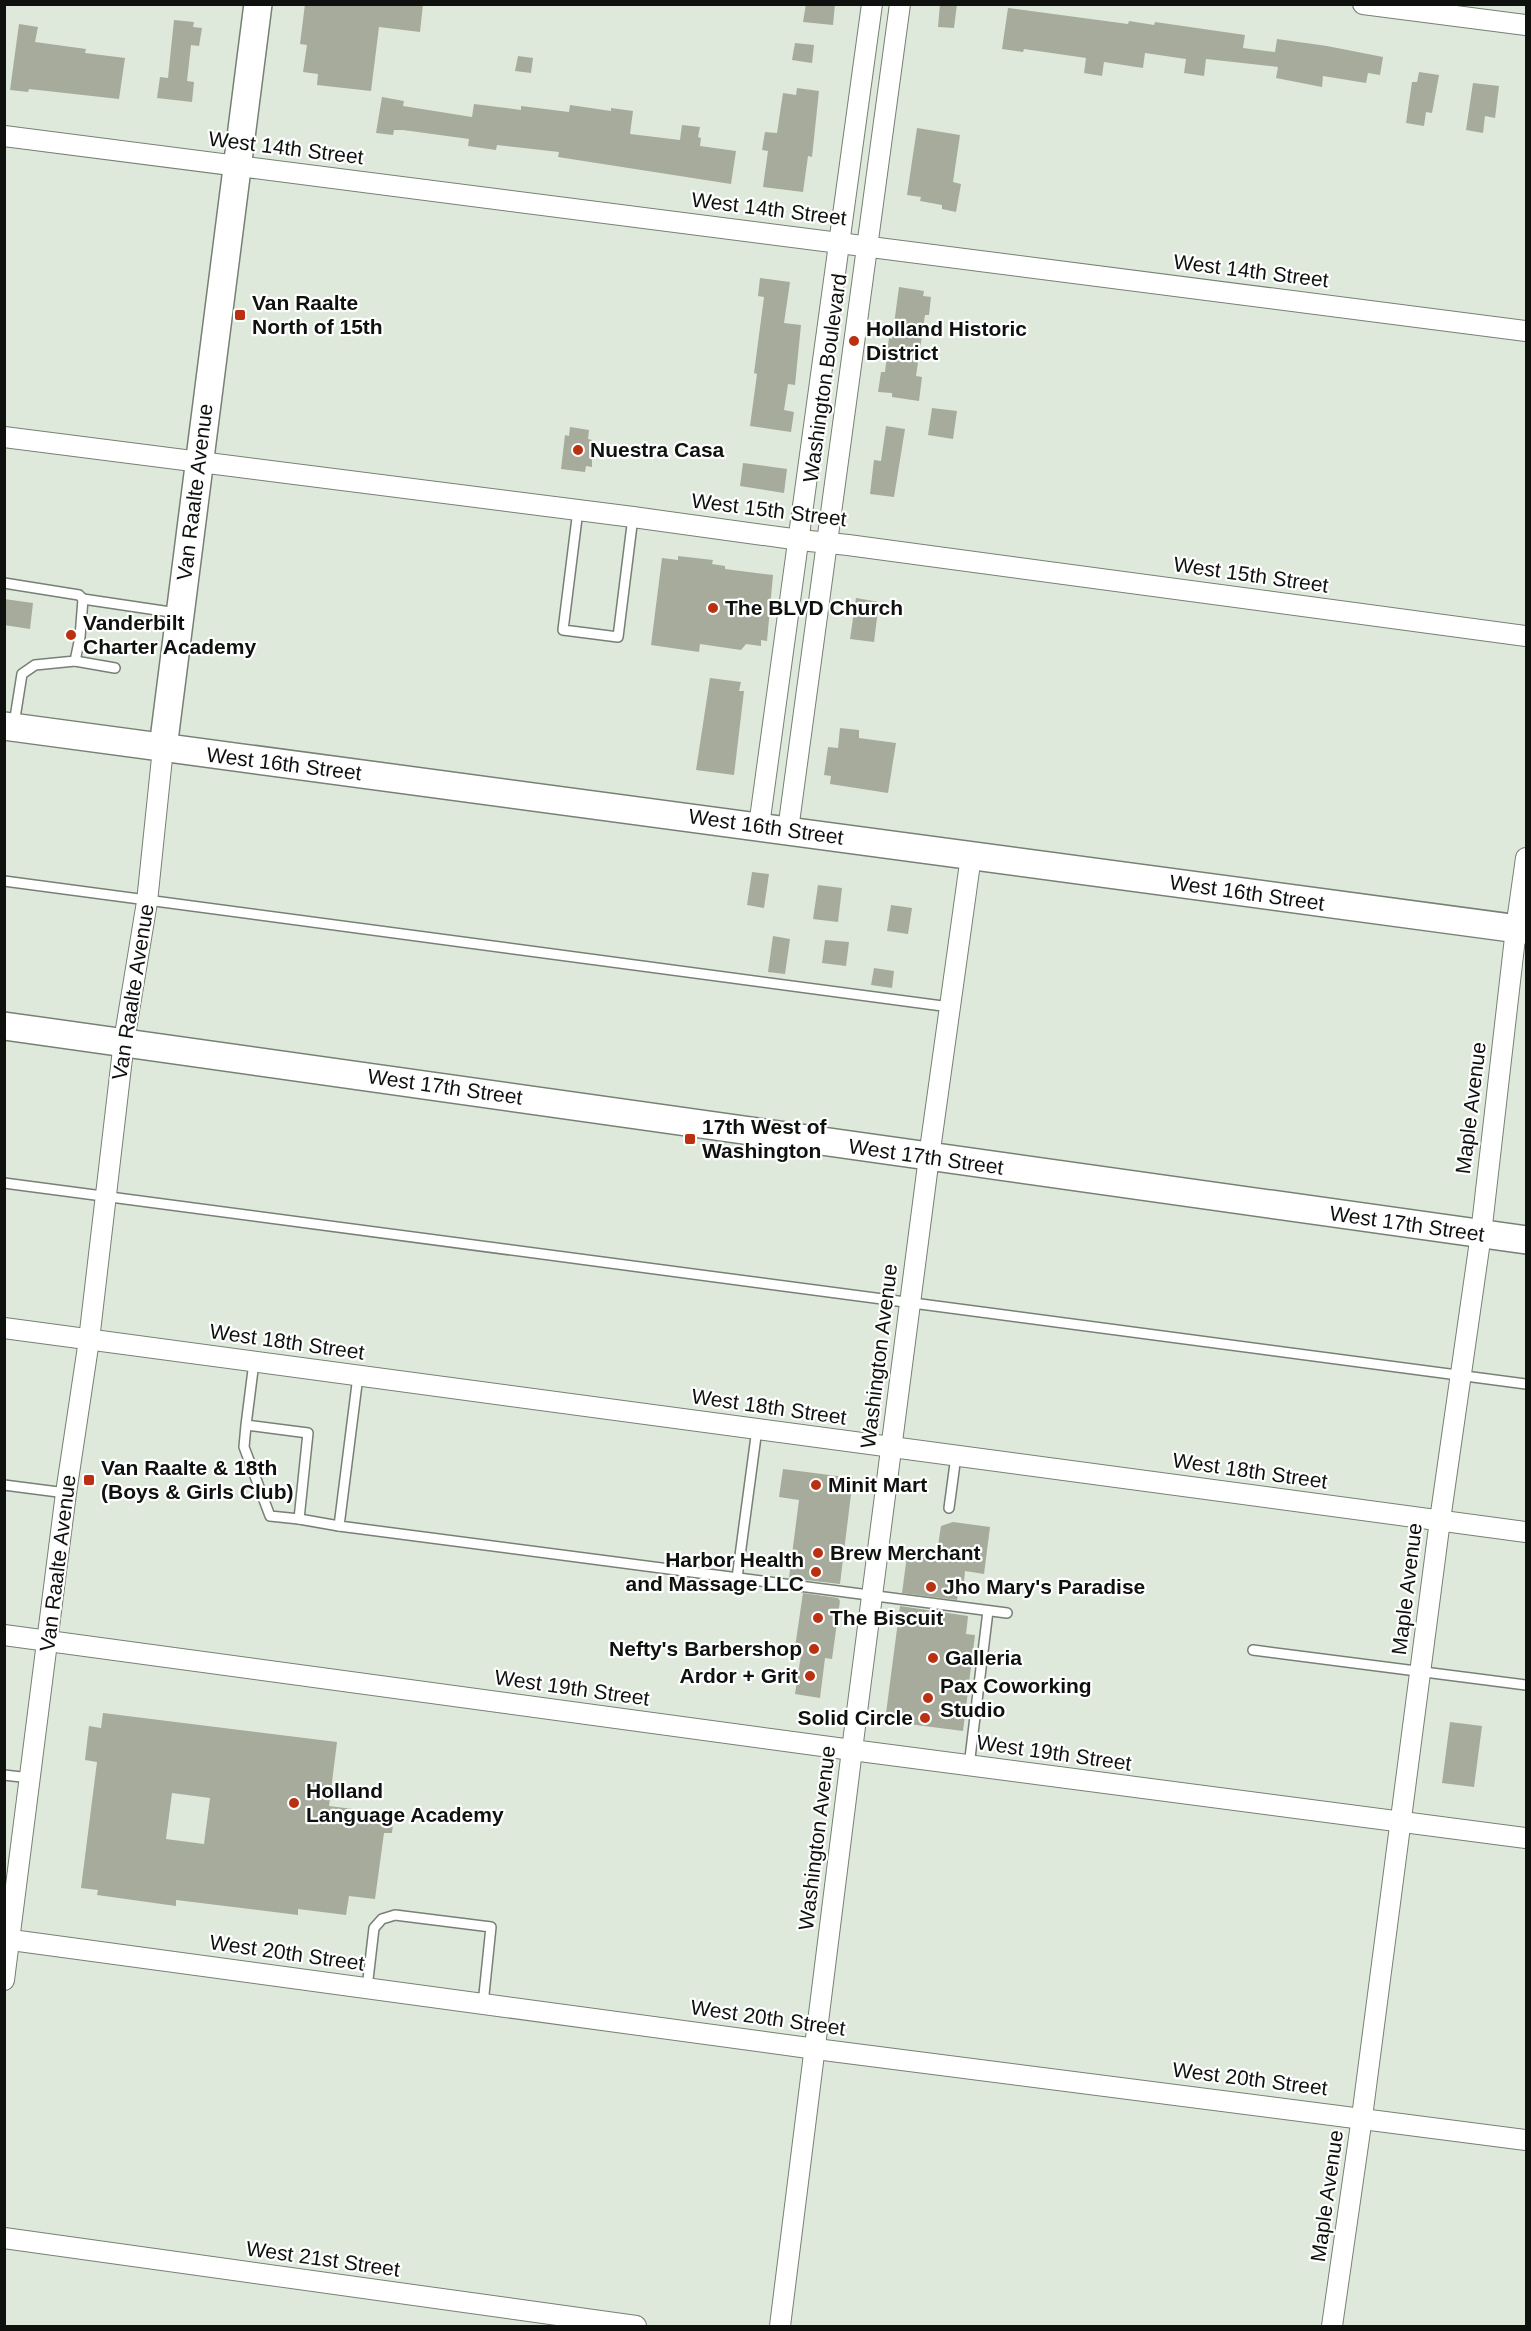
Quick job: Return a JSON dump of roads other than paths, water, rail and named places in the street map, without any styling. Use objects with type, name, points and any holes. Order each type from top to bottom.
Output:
[{"type":"street","name":"Van Raalte Avenue","points":[[4,1980],[7,1939],[88,1340],[124,1041],[147,902],[163,748],[258,4]]},
{"type":"street","name":"Washington Boulevard","points":[[759,826],[872,4]]},
{"type":"street","name":"Washington Boulevard","points":[[788,830],[900,4]]},
{"type":"street","points":[[1363,4],[1437,9],[1527,25]]},
{"type":"street","name":"West 14th Street","points":[[4,136],[1527,331]]},
{"type":"street","name":"West 15th Street","points":[[4,437],[633,517],[1527,636]]},
{"type":"street","name":"West 16th Street","points":[[9,726],[1521,929]]},
{"type":"street","name":"Washington Avenue","points":[[780,2326],[891,1448],[971,856]]},
{"type":"street","name":"Maple Avenue","points":[[1332,2326],[1362,2117],[1440,1520],[1481,1234],[1521,929],[1527,858]]},
{"type":"street","name":"West 17th Street","points":[[4,1026],[124,1041],[929,1157],[1527,1240]]},
{"type":"street","name":"West 18th Street","points":[[4,1328],[1527,1532]]},
{"type":"street","name":"West 19th Street","points":[[4,1635],[969,1766],[1527,1838]]},
{"type":"street","name":"West 20th Street","points":[[7,1939],[816,2049],[1362,2117],[1527,2140]]},
{"type":"street","name":"West 21st Street","points":[[4,2238],[636,2326]]},
{"type":"lane","points":[[578,510],[563,630],[618,636],[633,517]]},
{"type":"lane","points":[[4,583],[79,595],[83,599],[180,613]]},
{"type":"lane","points":[[75,662],[80,637],[83,599]]},
{"type":"lane","points":[[9,726],[22,674],[35,665],[75,662],[116,668]]},
{"type":"lane","points":[[4,881],[147,902],[950,1007]]},
{"type":"lane","points":[[4,1183],[1527,1384]]},
{"type":"lane","points":[[254,1362],[244,1448],[270,1516],[1007,1613]]},
{"type":"lane","points":[[339,1526],[358,1376]]},
{"type":"lane","points":[[246,1425],[309,1433],[299,1519]]},
{"type":"lane","points":[[737,1578],[757,1430]]},
{"type":"lane","points":[[949,1508],[956,1456]]},
{"type":"lane","points":[[4,1485],[66,1493]]},
{"type":"lane","points":[[969,1766],[988,1611]]},
{"type":"lane","points":[[1253,1650],[1527,1685]]},
{"type":"lane","points":[[4,1775],[30,1778]]},
{"type":"lane","points":[[367,1988],[374,1928],[382,1919],[395,1915],[491,1927],[483,2004]]},
{"type":"place","name":"Van Raalte North of 15th","points":[[240,315]]},
{"type":"place","name":"Holland Historic District","points":[[854,341]]},
{"type":"place","name":"Nuestra Casa","points":[[578,450]]},
{"type":"place","name":"The BLVD Church","points":[[713,608]]},
{"type":"place","name":"Vanderbilt Charter Academy","points":[[71,635]]},
{"type":"place","name":"17th West of Washington","points":[[690,1139]]},
{"type":"place","name":"Van Raalte & 18th (Boys & Girls Club)","points":[[89,1480]]},
{"type":"place","name":"Minit Mart","points":[[816,1485]]},
{"type":"place","name":"Brew Merchant","points":[[818,1553]]},
{"type":"place","name":"Harbor Health and Massage LLC","points":[[816,1572]]},
{"type":"place","name":"Jho Mary's Paradise","points":[[931,1587]]},
{"type":"place","name":"The Biscuit","points":[[818,1618]]},
{"type":"place","name":"Nefty's Barbershop","points":[[814,1649]]},
{"type":"place","name":"Galleria","points":[[933,1658]]},
{"type":"place","name":"Ardor + Grit","points":[[810,1676]]},
{"type":"place","name":"Pax Coworking Studio","points":[[928,1698]]},
{"type":"place","name":"Solid Circle","points":[[925,1718]]},
{"type":"place","name":"Holland Language Academy","points":[[294,1803]]}]
